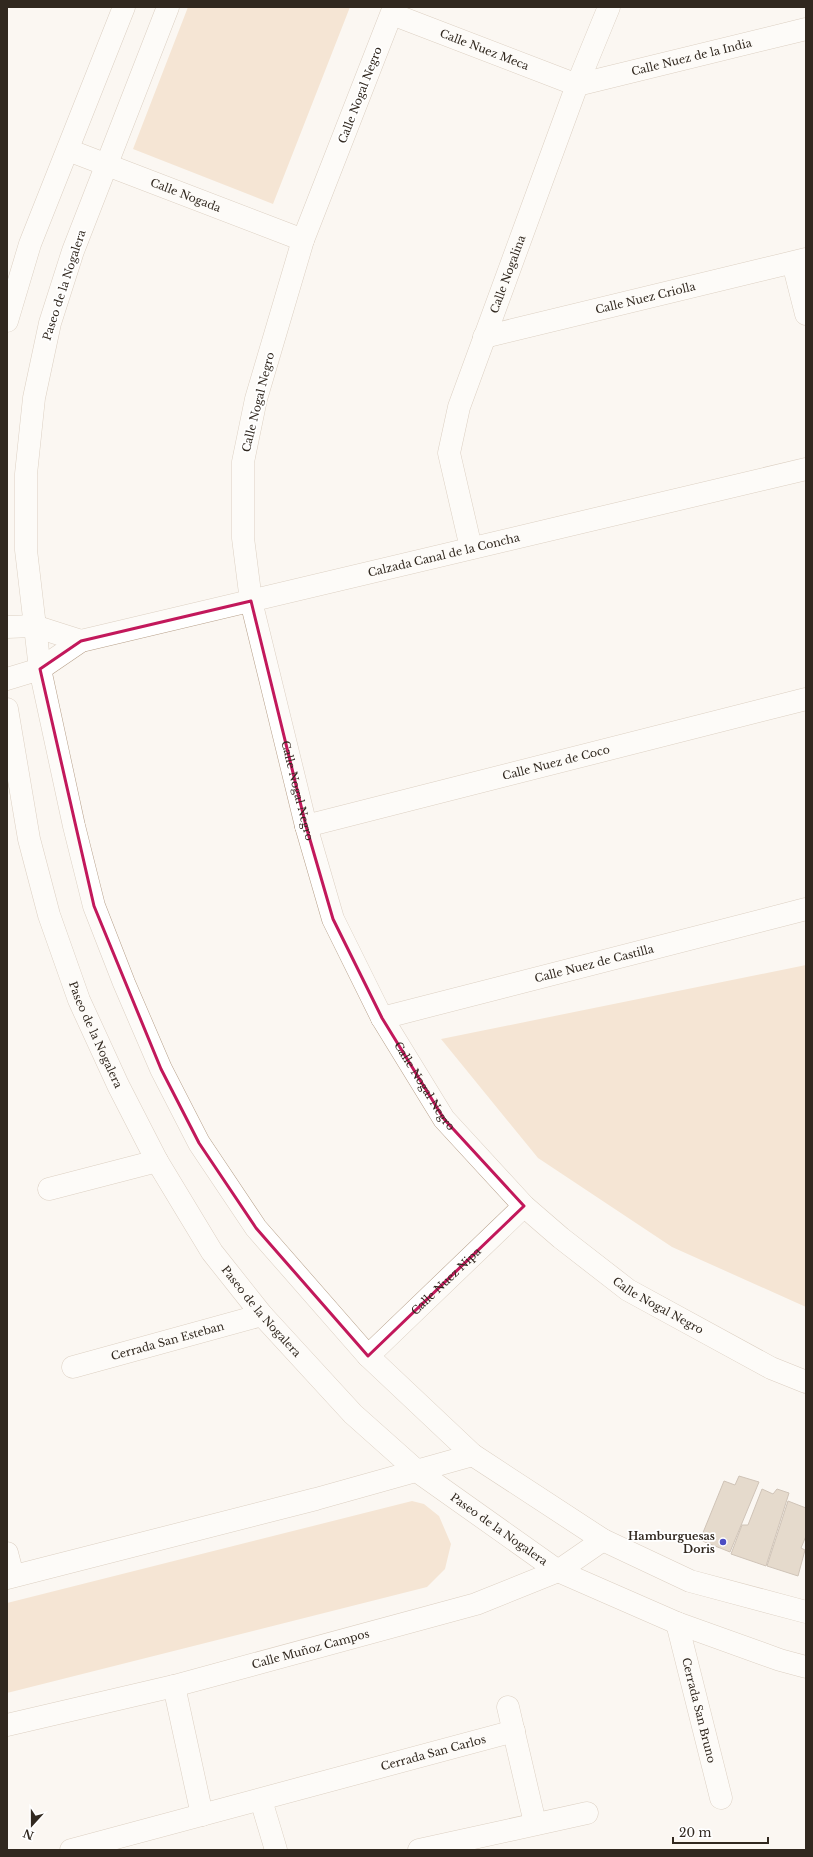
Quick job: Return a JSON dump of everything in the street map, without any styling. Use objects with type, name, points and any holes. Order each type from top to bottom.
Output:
[{"type":"street","points":[[7,321],[30,244],[124,7]]},
{"type":"street","name":"Paseo de la Nogalera","points":[[40,669],[26,550],[26,474],[34,398],[50,323],[73,251],[168,7]]},
{"type":"street","name":"Calle Nogalina","points":[[471,548],[449,453],[458,407],[577,85],[609,7]]},
{"type":"street","name":"Calle Nuez Meca","points":[[393,10],[577,85]]},
{"type":"street","name":"Calle Nogal Negro","points":[[393,10],[303,240],[256,399],[243,462],[243,538],[251,601],[306,826],[333,919],[382,1018],[444,1119],[524,1206],[561,1238],[628,1290],[772,1368],[806,1382]]},
{"type":"street","name":"Calle Nuez de la India","points":[[577,85],[806,28]]},
{"type":"street","name":"Calle Nogada","points":[[68,150],[303,240]]},
{"type":"street","points":[[799,261],[806,314]]},
{"type":"street","name":"Calle Nuez Criolla","points":[[484,337],[799,261]]},
{"type":"street","name":"Calzada Canal de la Concha","points":[[7,679],[40,669],[81,641],[806,469]]},
{"type":"street","points":[[7,628],[34,626],[81,641]]},
{"type":"street","points":[[40,669],[74,826],[94,906],[124,984],[161,1069],[199,1142],[256,1228],[368,1356],[473,1455],[602,1540],[690,1580],[806,1612]]},
{"type":"street","name":"Calle Nuez de Coco","points":[[306,826],[806,699]]},
{"type":"street","name":"Paseo de la Nogalera","points":[[7,709],[29,839],[49,915],[79,1000],[118,1085],[157,1161],[212,1252],[262,1315],[353,1414],[417,1471],[558,1571],[677,1623],[780,1660],[806,1667]]},
{"type":"street","name":"Calle Nuez de Castilla","points":[[382,1018],[806,908]]},
{"type":"street","points":[[49,1189],[157,1161]]},
{"type":"street","name":"Calle Nuez Nipa","points":[[368,1356],[524,1206]]},
{"type":"street","name":"Cerrada San Esteban","points":[[73,1367],[262,1315]]},
{"type":"street","points":[[7,1553],[10,1577],[308,1501],[473,1455]]},
{"type":"street","name":"Calle Muñoz Campos","points":[[7,1725],[174,1686],[476,1604],[558,1571],[602,1540]]},
{"type":"street","name":"Cerrada San Bruno","points":[[677,1623],[721,1798]]},
{"type":"street","points":[[174,1686],[202,1815]]},
{"type":"street","points":[[508,1707],[535,1823]]},
{"type":"street","name":"Cerrada San Carlos","points":[[71,1850],[514,1731]]},
{"type":"street","points":[[261,1800],[276,1850]]},
{"type":"street","points":[[419,1850],[535,1823],[587,1813]]},
{"type":"highlighted area","points":[[251,601],[306,826],[333,919],[382,1018],[444,1119],[524,1206],[368,1356],[256,1228],[199,1143],[161,1069],[94,906],[40,669],[81,641]]},
{"type":"shaded area","points":[[188,7],[350,7],[273,204],[133,149]]},
{"type":"shaded area","points":[[806,965],[806,1307],[672,1247],[538,1158],[441,1039]]},
{"type":"shaded area","points":[[412,1501],[424,1504],[439,1516],[451,1544],[445,1569],[427,1587],[7,1693],[7,1603]]},
{"type":"building","points":[[739,1476],[759,1482],[730,1552],[700,1540],[724,1481],[735,1485]]},
{"type":"building","points":[[762,1489],[773,1494],[777,1489],[789,1493],[766,1566],[731,1554],[742,1525],[748,1525]]},
{"type":"building","points":[[788,1501],[806,1508],[806,1536],[801,1548],[805,1550],[798,1576],[767,1566]]},
{"type":"place","name":"Hamburguesas Doris","points":[[723,1542]]}]
